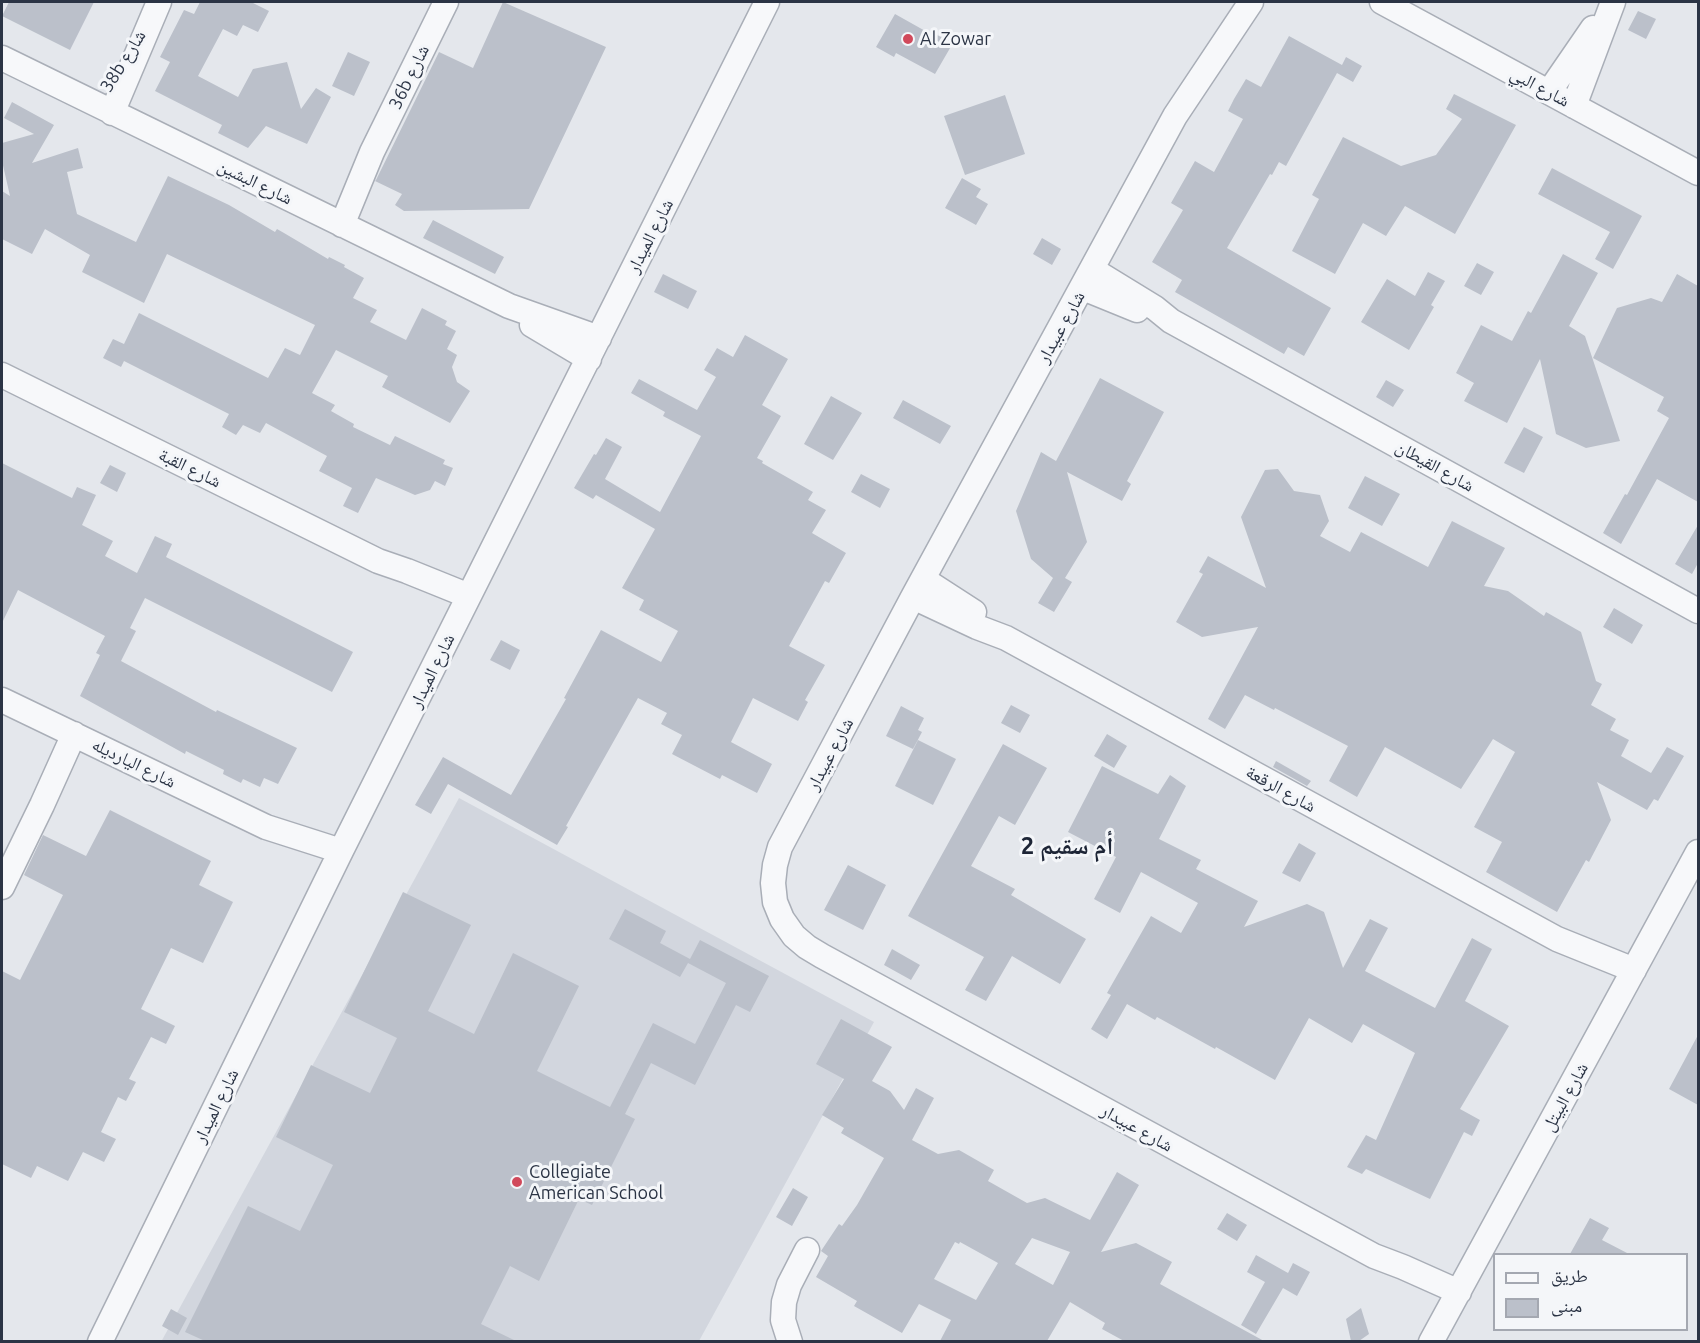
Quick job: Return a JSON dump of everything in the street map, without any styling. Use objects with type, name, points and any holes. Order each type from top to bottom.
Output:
[{"type":"street","name":"36b شارع","points":[[334,221],[372,152],[446,2]]},
{"type":"street","name":"شارع الميدار","points":[[100,1341],[464,605],[767,2]]},
{"type":"street","name":"شارع عبيدار","points":[[1251,2],[1176,116],[918,588],[780,847],[773,884],[775,902],[782,919],[794,936],[822,956],[1374,1256],[1402,1267],[1454,1300]]},
{"type":"street","name":"شارع البي","points":[[1382,2],[1698,173]]},
{"type":"street","points":[[1549,92],[1611,5]]},
{"type":"street","points":[[1574,106],[1611,5]]},
{"type":"street","name":"38b شارع","points":[[104,109],[155,10]]},
{"type":"street","name":"شارع البشين","points":[[2,58],[509,306],[532,325],[594,349]]},
{"type":"street","name":"شارع القيطان","points":[[1088,279],[1142,312],[1171,321],[1698,611]]},
{"type":"street","name":"شارع القبة","points":[[2,375],[378,561],[411,586],[464,605]]},
{"type":"street","name":"شارع الرقعة","points":[[918,588],[975,612],[1006,638],[1557,939],[1581,959],[1630,978]]},
{"type":"street","name":"شارع اليارديله","points":[[2,700],[266,827],[291,845],[337,860]]},
{"type":"street","points":[[2,887],[42,805],[82,738]]},
{"type":"street","name":"شارع البيتل","points":[[1431,1341],[1698,852]]},
{"type":"street","points":[[790,1341],[783,1320],[784,1302],[789,1285],[807,1250]]},
{"type":"shaded area","name":"Collegiate American School","points":[[459,798],[874,1022],[699,1341],[161,1342]]},
{"type":"building","points":[[9,2],[94,2],[70,50],[2,16]]},
{"type":"building","points":[[200,2],[251,2],[269,11],[258,32],[243,25],[237,36],[223,29],[198,76],[238,97],[253,69],[287,62],[301,109],[316,88],[331,97],[307,144],[266,126],[248,148],[218,133],[222,125],[155,91],[170,62],[160,57],[184,10],[194,14]]},
{"type":"building","points":[[503,2],[606,47],[529,209],[404,211],[395,205],[402,194],[375,181],[439,52],[473,68]]},
{"type":"building","points":[[1638,11],[1656,19],[1646,39],[1628,30]]},
{"type":"building","points":[[895,14],[936,37],[937,35],[953,43],[935,74],[896,53],[894,57],[876,47]]},
{"type":"building","points":[[1289,36],[1342,65],[1346,57],[1362,66],[1353,82],[1337,73],[1286,166],[1279,162],[1272,175],[1270,174],[1227,248],[1331,308],[1304,356],[1288,347],[1284,354],[1175,292],[1182,280],[1152,262],[1183,210],[1171,203],[1195,161],[1214,172],[1243,119],[1228,111],[1234,99],[1246,79],[1261,87]]},
{"type":"building","points":[[348,52],[370,62],[354,96],[332,86]]},
{"type":"building","points":[[1454,94],[1516,125],[1455,234],[1405,206],[1386,236],[1363,223],[1335,274],[1292,251],[1319,199],[1312,195],[1343,137],[1401,166],[1436,155],[1462,119],[1446,109]]},
{"type":"building","points":[[1005,95],[1025,154],[965,175],[944,116]]},
{"type":"building","points":[[12,102],[54,125],[32,163],[78,148],[83,168],[67,172],[77,214],[136,242],[168,176],[229,205],[275,232],[277,229],[328,259],[329,257],[345,265],[344,267],[364,278],[353,298],[377,310],[370,322],[406,340],[422,308],[447,321],[445,325],[456,331],[447,349],[457,355],[452,367],[457,382],[470,391],[450,423],[382,387],[388,376],[336,350],[312,393],[335,405],[331,411],[354,424],[353,427],[390,445],[395,436],[445,460],[443,464],[453,468],[445,486],[435,481],[430,490],[415,495],[376,478],[358,513],[343,506],[352,488],[319,471],[327,456],[266,423],[260,433],[243,425],[236,435],[222,427],[229,414],[124,361],[121,367],[103,358],[113,339],[124,344],[139,313],[268,378],[285,348],[300,355],[315,325],[167,254],[144,303],[82,272],[90,255],[45,229],[32,254],[2,239],[2,191],[10,196],[2,161],[2,143],[34,134],[4,118]]},
{"type":"building","points":[[1552,168],[1642,216],[1613,269],[1595,259],[1610,232],[1538,194]]},
{"type":"building","points":[[962,178],[981,189],[976,197],[988,204],[976,225],[945,208]]},
{"type":"building","points":[[433,220],[504,257],[495,274],[423,238]]},
{"type":"building","points":[[1042,238],[1061,249],[1052,265],[1033,254]]},
{"type":"building","points":[[1563,254],[1598,273],[1569,326],[1585,336],[1620,441],[1586,448],[1556,434],[1540,359],[1507,423],[1464,401],[1474,383],[1456,373],[1481,325],[1512,341],[1528,311],[1531,313]]},
{"type":"building","points":[[1477,263],[1494,272],[1481,295],[1464,286]]},
{"type":"building","points":[[1428,272],[1445,281],[1431,305],[1434,307],[1409,350],[1361,322],[1387,279],[1415,296]]},
{"type":"building","points":[[663,274],[697,291],[688,309],[654,292]]},
{"type":"building","points":[[1677,274],[1698,286],[1698,502],[1657,479],[1621,544],[1603,533],[1625,494],[1627,495],[1669,418],[1657,411],[1664,397],[1593,358],[1617,308],[1651,298],[1662,302]]},
{"type":"building","points":[[745,335],[788,359],[762,405],[781,416],[757,458],[813,492],[808,500],[826,510],[812,533],[846,553],[829,583],[825,581],[789,646],[825,665],[805,700],[808,702],[798,721],[753,698],[731,742],[772,764],[757,793],[722,775],[720,779],[672,754],[682,735],[661,724],[667,713],[638,698],[557,845],[448,784],[431,814],[415,805],[443,757],[511,795],[566,699],[564,698],[601,630],[661,662],[678,631],[639,610],[644,600],[622,588],[655,529],[596,495],[593,499],[574,488],[606,438],[622,447],[605,479],[660,512],[701,436],[663,416],[665,412],[631,393],[639,379],[697,410],[716,377],[704,370],[717,348],[733,357]]},
{"type":"building","points":[[1100,378],[1164,412],[1127,481],[1131,484],[1122,501],[1067,472],[1087,542],[1065,578],[1072,582],[1054,612],[1038,603],[1053,578],[1031,559],[1016,511],[1041,452],[1056,461]]},
{"type":"building","points":[[1386,380],[1404,390],[1393,407],[1376,397]]},
{"type":"building","points":[[831,396],[862,413],[833,460],[804,444]]},
{"type":"building","points":[[903,400],[951,426],[940,444],[893,418]]},
{"type":"building","points":[[1524,427],[1543,437],[1524,473],[1504,463]]},
{"type":"building","points":[[2,463],[72,498],[77,487],[96,495],[82,525],[113,541],[105,556],[137,573],[155,536],[172,544],[166,557],[353,652],[332,692],[145,598],[130,628],[136,631],[121,661],[216,712],[217,710],[297,748],[278,784],[264,778],[260,787],[243,779],[241,783],[223,774],[224,770],[186,751],[185,754],[80,696],[100,655],[96,653],[105,636],[18,590],[2,623]]},
{"type":"building","points":[[110,465],[126,473],[117,492],[100,483]]},
{"type":"building","points":[[1278,469],[1294,491],[1320,495],[1329,521],[1320,536],[1350,552],[1361,532],[1428,567],[1452,521],[1505,548],[1484,586],[1508,591],[1544,616],[1546,612],[1581,632],[1596,681],[1602,684],[1591,705],[1616,719],[1610,730],[1629,740],[1621,756],[1651,773],[1667,747],[1684,756],[1658,801],[1654,799],[1647,810],[1597,782],[1611,820],[1589,862],[1586,860],[1557,912],[1486,872],[1502,842],[1474,827],[1515,752],[1493,739],[1461,789],[1385,747],[1357,797],[1329,781],[1348,746],[1245,695],[1225,729],[1208,719],[1258,627],[1202,637],[1176,622],[1203,574],[1199,572],[1208,556],[1266,588],[1241,517],[1265,470]]},
{"type":"building","points":[[861,474],[890,489],[880,508],[851,492]]},
{"type":"building","points":[[1365,476],[1400,494],[1382,526],[1348,508]]},
{"type":"building","points":[[1698,525],[1698,563],[1692,574],[1675,564]]},
{"type":"building","points":[[1614,608],[1643,625],[1632,644],[1603,627]]},
{"type":"building","points":[[501,640],[520,650],[510,670],[490,660]]},
{"type":"building","points":[[1011,705],[1030,715],[1020,733],[1001,723]]},
{"type":"building","points":[[901,706],[924,718],[918,730],[922,732],[913,749],[886,736]]},
{"type":"building","points":[[1107,734],[1127,746],[1114,768],[1094,756]]},
{"type":"building","points":[[918,740],[956,759],[933,805],[895,786]]},
{"type":"building","points":[[1003,744],[1047,768],[1015,825],[999,816],[971,866],[1015,889],[1011,895],[1086,939],[1060,984],[1012,956],[986,1001],[965,990],[984,957],[908,916]]},
{"type":"building","points":[[1276,761],[1311,781],[1307,786],[1273,767]]},
{"type":"building","points":[[1102,766],[1158,794],[1170,775],[1186,786],[1159,839],[1201,860],[1196,869],[1258,901],[1244,927],[1307,904],[1324,912],[1343,968],[1370,919],[1388,928],[1365,971],[1435,1008],[1472,938],[1492,949],[1465,1001],[1509,1026],[1460,1109],[1480,1120],[1472,1136],[1464,1132],[1430,1199],[1366,1169],[1362,1174],[1347,1167],[1366,1135],[1376,1140],[1415,1053],[1363,1024],[1352,1043],[1309,1018],[1275,1080],[1216,1047],[1215,1049],[1157,1017],[1155,1020],[1127,1004],[1107,1039],[1091,1029],[1111,995],[1107,993],[1151,916],[1181,933],[1198,903],[1141,872],[1120,913],[1094,899],[1116,857],[1068,832]]},
{"type":"building","points":[[110,810],[211,861],[199,885],[233,902],[203,963],[171,948],[141,1009],[175,1026],[166,1044],[151,1037],[129,1079],[136,1082],[126,1101],[118,1097],[101,1132],[116,1139],[104,1162],[83,1152],[68,1181],[37,1166],[31,1178],[2,1164],[2,971],[20,980],[63,895],[24,875],[43,835],[86,856]]},
{"type":"building","points":[[1299,843],[1316,853],[1300,882],[1282,873]]},
{"type":"building","points":[[848,865],[886,885],[863,930],[824,910]]},
{"type":"building","points":[[403,892],[471,925],[428,1011],[474,1034],[513,953],[579,986],[537,1071],[610,1107],[653,1023],[695,1044],[726,983],[688,963],[680,977],[609,939],[625,909],[666,931],[660,943],[690,959],[700,940],[769,976],[750,1012],[736,1005],[695,1085],[651,1063],[625,1114],[635,1119],[592,1205],[579,1199],[539,1281],[510,1266],[481,1324],[516,1341],[205,1341],[185,1332],[248,1206],[300,1231],[333,1165],[276,1137],[311,1065],[370,1093],[397,1038],[344,1012]]},
{"type":"building","points":[[892,949],[920,965],[911,980],[884,965]]},
{"type":"building","points":[[841,1019],[892,1047],[872,1081],[890,1091],[904,1110],[916,1088],[934,1098],[912,1140],[938,1154],[959,1150],[994,1170],[988,1181],[1027,1203],[1045,1198],[1090,1220],[1117,1172],[1139,1185],[1101,1252],[1136,1243],[1172,1262],[1160,1284],[1264,1341],[1124,1341],[1102,1329],[1105,1323],[1070,1302],[1047,1341],[940,1341],[951,1320],[919,1304],[902,1333],[854,1306],[857,1301],[816,1277],[828,1256],[821,1251],[839,1224],[842,1226],[857,1205],[884,1158],[841,1133],[844,1128],[822,1115],[844,1079],[816,1064]],"holes":[[[1032,1238],[1070,1252],[1053,1285],[1015,1264]],[[955,1242],[959,1244],[960,1242],[998,1263],[976,1300],[934,1279]]]},
{"type":"building","points":[[1698,1035],[1698,1105],[1669,1089]]},
{"type":"building","points":[[793,1188],[808,1197],[792,1226],[776,1217]]},
{"type":"building","points":[[1227,1213],[1247,1225],[1237,1241],[1217,1229]]},
{"type":"building","points":[[1590,1218],[1609,1228],[1602,1240],[1627,1253],[1571,1253]]},
{"type":"building","points":[[1256,1255],[1288,1273],[1293,1263],[1310,1272],[1297,1296],[1283,1288],[1256,1334],[1241,1325],[1265,1282],[1247,1272]]},
{"type":"building","points":[[1361,1308],[1369,1334],[1359,1341],[1351,1341],[1346,1319]]},
{"type":"building","points":[[171,1309],[187,1318],[178,1335],[162,1326]]},
{"type":"place","name":"Al Zowar","points":[[908,39]]},
{"type":"place","name":"Collegiate American School","points":[[517,1182]]},
{"type":"district","name":"أم سقيم 2","points":[[1067,846]]}]
